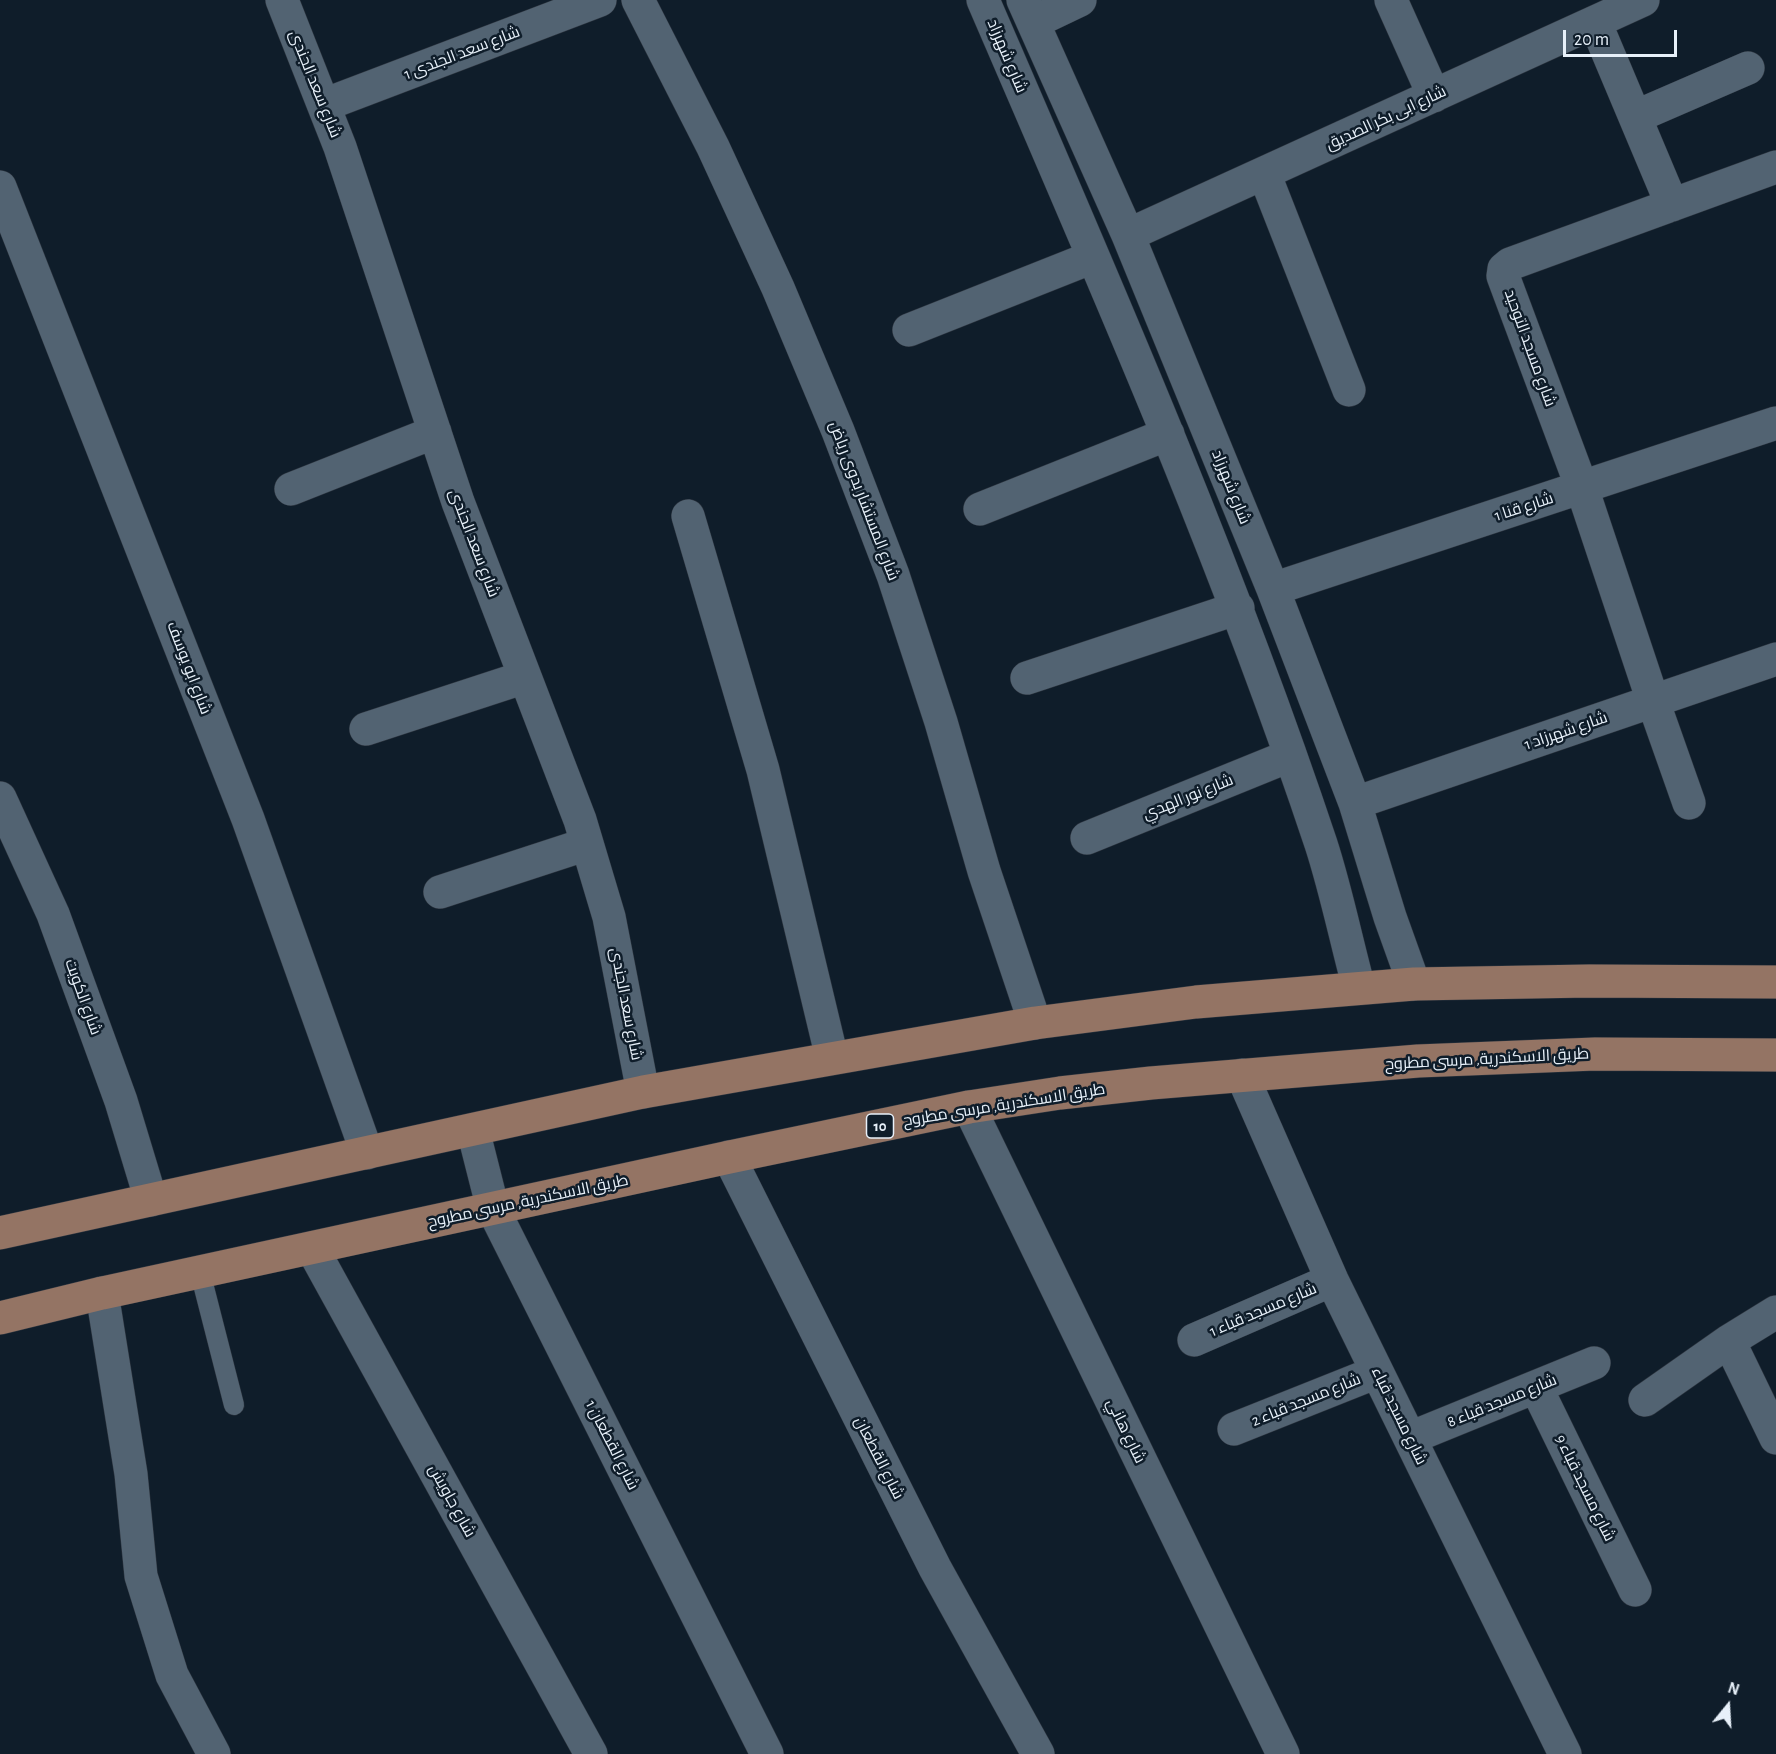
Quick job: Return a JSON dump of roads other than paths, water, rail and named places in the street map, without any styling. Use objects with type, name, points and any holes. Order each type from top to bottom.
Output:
[{"type":"main road","points":[[0,1233],[644,1092],[1035,1023],[1196,1002],[1414,984],[1589,981],[1776,982]]},
{"type":"main road","name":"طريق الاسكندرية, مرسى مطروح","points":[[0,1318],[102,1293],[729,1157],[969,1107],[1060,1093],[1418,1061],[1595,1054],[1776,1056]]},
{"type":"street","name":"شارع سعد الجندى","points":[[282,0],[340,147],[458,502],[580,819],[609,917],[644,1092]]},
{"type":"street","name":"شارع سعد الجندى 1","points":[[324,105],[600,0]]},
{"type":"street","name":"شارع المستشار بدوى رياض","points":[[638,0],[718,158],[778,288],[838,430],[893,575],[941,722],[984,871],[1035,1023]]},
{"type":"street","name":"شارع شهرزاد","points":[[982,0],[1168,434],[1238,608],[1322,846],[1359,988]]},
{"type":"street","points":[[1028,11],[1080,0]]},
{"type":"street","points":[[1391,0],[1434,96]]},
{"type":"street","name":"شارع ابى بكر الصديق","points":[[1128,235],[1643,0]]},
{"type":"street","name":"شارع شهرزاد","points":[[1028,11],[1128,235],[1273,589],[1355,803],[1390,917],[1414,984]]},
{"type":"street","points":[[1595,22],[1671,206]]},
{"type":"street","points":[[1635,117],[1748,68]]},
{"type":"street","name":"شارع مسجد التوحيد","points":[[1689,803],[1582,488],[1503,276],[1504,269],[1510,264],[1776,167]]},
{"type":"street","points":[[1264,173],[1349,390]]},
{"type":"street","name":"شارع ابو يوسف","points":[[0,187],[248,819],[367,1153]]},
{"type":"street","points":[[909,330],[1093,257]]},
{"type":"street","name":"شارع قنا 1","points":[[1273,589],[1776,423]]},
{"type":"street","points":[[291,489],[435,432]]},
{"type":"street","points":[[980,509],[1168,434]]},
{"type":"street","points":[[688,516],[763,770],[832,1058]]},
{"type":"street","points":[[1026,678],[1238,608]]},
{"type":"street","name":"شارع شهرزاد 1","points":[[1355,803],[1776,659]]},
{"type":"street","points":[[366,729],[525,677]]},
{"type":"street","name":"شارع نور الهدي","points":[[1087,838],[1289,756]]},
{"type":"street","name":"شارع الكويت","points":[[2,807],[52,914],[121,1101],[151,1200]]},
{"type":"street","points":[[440,892],[587,844]]},
{"type":"street","name":"شارع مسجد قباء","points":[[1242,1075],[1332,1280],[1565,1754]]},
{"type":"street","name":"شارع هاني","points":[[969,1107],[1283,1754]]},
{"type":"street","name":"شارع القطعان 1","points":[[472,1130],[493,1209],[767,1754]]},
{"type":"street","name":"شارع القطعان","points":[[729,1157],[934,1568],[1038,1754]]},
{"type":"street","name":"شارع جاويش","points":[[312,1248],[591,1754]]},
{"type":"street","name":"شارع مسجد قباء 1","points":[[1194,1340],[1332,1280]]},
{"type":"street","points":[[102,1293],[131,1474],[141,1576],[171,1675],[214,1754]]},
{"type":"street","points":[[1645,1400],[1729,1341],[1776,1312]]},
{"type":"street","points":[[1729,1341],[1776,1438]]},
{"type":"street","name":"شارع مسجد قباء 8","points":[[1410,1438],[1594,1363]]},
{"type":"street","name":"شارع مسجد قباء 2","points":[[1234,1429],[1377,1372]]},
{"type":"street","name":"شارع مسجد قباء 9","points":[[1536,1387],[1635,1590]]},
{"type":"lane","points":[[200,1272],[234,1405]]}]
